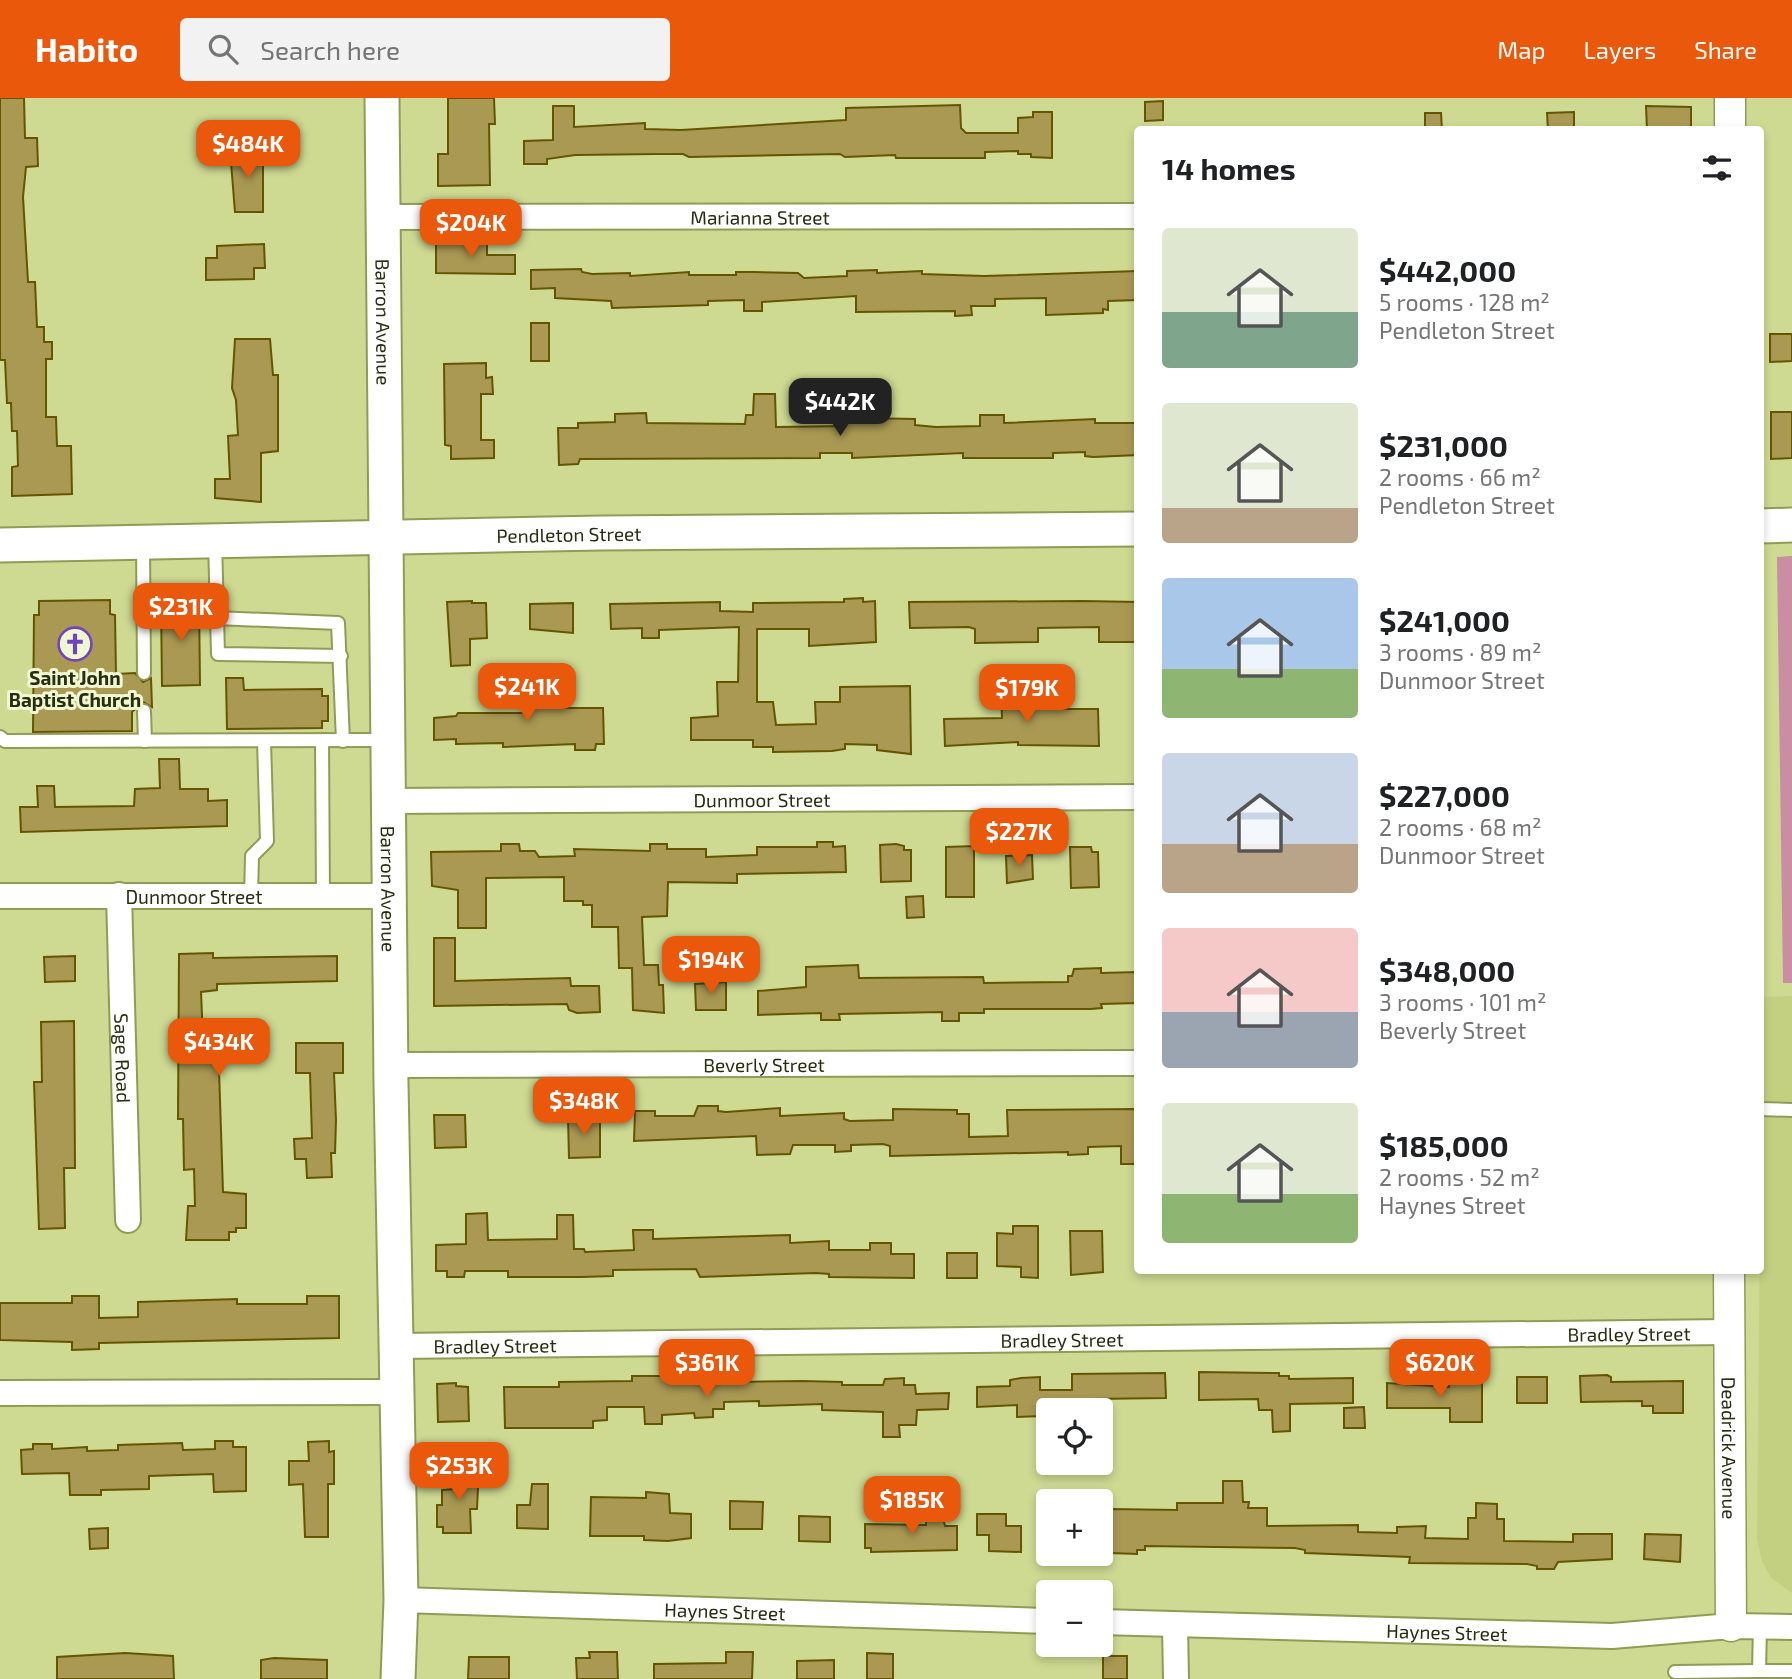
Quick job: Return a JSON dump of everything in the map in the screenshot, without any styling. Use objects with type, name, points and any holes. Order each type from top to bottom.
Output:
[{"type":"main road","name":"Barron Avenue","points":[[382,98],[387,801],[401,1600],[398,1679]]},
{"type":"main road","points":[[1764,526],[1792,525]]},
{"type":"main road","name":"Pendleton Street","points":[[0,545],[384,536],[1134,529]]},
{"type":"street","points":[[1730,98],[1730,126]]},
{"type":"street","name":"Marianna Street","points":[[384,217],[1134,216]]},
{"type":"street","name":"Dunmoor Street","points":[[387,801],[1134,797]]},
{"type":"street","name":"Sage Road","points":[[120,895],[128,1220]]},
{"type":"street","name":"Dunmoor Street","points":[[0,896],[389,896]]},
{"type":"street","name":"Beverly Street","points":[[391,1065],[1134,1063]]},
{"type":"street","name":"Deadrick Avenue","points":[[1729,1274],[1728,1332],[1746,1627]]},
{"type":"street","name":"Bradley Street","points":[[395,1346],[1728,1332]]},
{"type":"street","points":[[0,1393],[396,1392]]},
{"type":"street","name":"Haynes Street","points":[[401,1600],[1036,1620]]},
{"type":"street","name":"Haynes Street","points":[[1113,1622],[1612,1636],[1746,1627],[1792,1627]]},
{"type":"street","points":[[1175,1625],[1176,1679]]},
{"type":"lane","points":[[215,541],[216,651],[222,656],[341,656]]},
{"type":"lane","points":[[143,543],[144,673]]},
{"type":"lane","points":[[216,618],[335,622],[340,626],[343,741]]},
{"type":"lane","points":[[144,712],[145,741]]},
{"type":"lane","points":[[0,737],[5,741],[387,740]]},
{"type":"lane","points":[[322,740],[323,896]]},
{"type":"lane","points":[[251,896],[252,856],[267,841],[264,741]]},
{"type":"lane","points":[[1764,1109],[1792,1110]]},
{"type":"lane","points":[[1746,1627],[1759,1671]]},
{"type":"lane","points":[[1675,1672],[1792,1671]]},
{"type":"shaded area","points":[[1792,556],[1792,983],[1783,983],[1777,557]]},
{"type":"shaded area","points":[[1792,996],[1792,1593],[1771,1578],[1762,1561],[1757,1539],[1759,1274],[1764,1274],[1764,997]]},
{"type":"building","points":[[0,98],[24,98],[25,138],[37,138],[38,166],[26,167],[23,197],[28,282],[35,282],[37,327],[44,327],[44,342],[52,342],[52,359],[46,359],[46,417],[56,417],[57,446],[71,446],[72,494],[12,496],[12,467],[18,466],[17,431],[12,431],[11,403],[7,403],[5,360],[0,360]]},
{"type":"building","points":[[448,98],[494,98],[495,124],[489,124],[490,185],[438,186],[438,154],[448,154]]},
{"type":"building","points":[[1163,101],[1163,120],[1145,121],[1145,102]]},
{"type":"building","points":[[960,105],[961,128],[966,133],[1018,133],[1018,118],[1033,117],[1033,112],[1052,112],[1052,158],[1031,157],[1031,154],[1018,154],[1018,151],[985,152],[985,158],[896,158],[895,155],[845,157],[840,154],[689,157],[683,154],[656,154],[575,155],[547,159],[547,164],[524,164],[524,141],[553,140],[553,106],[574,106],[574,127],[645,123],[645,129],[681,130],[846,120],[846,108]]},
{"type":"building","points":[[1646,106],[1691,107],[1691,126],[1647,126]]},
{"type":"building","points":[[1574,112],[1574,126],[1548,126],[1547,113]]},
{"type":"building","points":[[1425,113],[1441,113],[1442,126],[1425,126]]},
{"type":"building","points":[[263,149],[263,212],[235,212],[230,150]]},
{"type":"building","points":[[436,240],[487,241],[487,255],[515,255],[515,274],[436,273]]},
{"type":"building","points":[[264,244],[265,268],[254,268],[254,279],[206,280],[206,258],[217,258],[217,246]]},
{"type":"building","points":[[581,269],[582,272],[592,274],[630,273],[630,276],[689,272],[689,275],[736,275],[736,272],[798,273],[804,278],[847,276],[847,271],[877,270],[877,273],[922,271],[922,274],[984,276],[1134,271],[1134,300],[1108,301],[1108,310],[1103,309],[1103,313],[1046,315],[1046,298],[995,299],[995,306],[971,306],[972,315],[955,316],[955,311],[856,312],[856,296],[762,302],[762,311],[744,311],[744,300],[708,301],[708,305],[612,308],[611,301],[555,298],[555,288],[531,289],[531,270]]},
{"type":"building","points":[[531,323],[549,323],[549,361],[531,361]]},
{"type":"building","points":[[1770,334],[1792,334],[1792,361],[1770,362]]},
{"type":"building","points":[[235,339],[270,339],[273,375],[278,375],[278,451],[261,453],[261,502],[215,498],[215,479],[230,479],[228,436],[238,435],[236,400],[232,388]]},
{"type":"building","points":[[486,363],[486,378],[492,377],[493,394],[481,394],[481,440],[494,440],[494,458],[451,459],[451,446],[445,445],[444,364]]},
{"type":"building","points":[[754,394],[775,394],[776,427],[846,426],[846,406],[863,405],[863,418],[915,419],[915,425],[936,427],[980,426],[980,415],[1004,415],[1004,423],[1095,419],[1095,423],[1134,423],[1134,455],[1093,457],[1085,456],[1085,452],[1053,453],[1053,458],[963,458],[963,453],[852,458],[852,453],[820,453],[820,458],[580,459],[578,464],[559,465],[558,428],[578,428],[578,423],[615,422],[615,414],[646,413],[647,423],[745,424],[746,415],[753,415]]},
{"type":"building","points":[[1771,412],[1792,412],[1792,458],[1771,459]]},
{"type":"building","points":[[863,598],[863,602],[875,601],[876,642],[809,646],[809,629],[757,629],[757,702],[773,702],[776,725],[816,724],[815,702],[840,702],[840,687],[910,686],[911,754],[877,750],[877,745],[845,744],[845,749],[832,751],[773,752],[773,747],[753,747],[753,740],[691,740],[691,718],[718,716],[717,682],[738,682],[739,627],[659,630],[659,638],[642,638],[642,628],[611,629],[610,604],[720,602],[720,611],[753,612],[753,603],[844,602],[844,599]]},
{"type":"building","points":[[110,600],[110,614],[115,615],[116,674],[135,673],[143,682],[151,678],[152,707],[143,702],[132,712],[132,731],[33,732],[34,615],[39,615],[39,601]]},
{"type":"building","points":[[199,600],[200,685],[162,686],[161,601]]},
{"type":"building","points":[[447,602],[486,603],[487,638],[470,639],[470,665],[451,666]]},
{"type":"building","points":[[909,602],[1134,602],[1134,642],[1099,642],[1099,627],[1038,628],[1038,642],[975,643],[975,629],[969,627],[910,628]]},
{"type":"building","points":[[573,603],[573,633],[530,629],[530,604]]},
{"type":"building","points":[[549,675],[550,708],[603,708],[604,744],[596,744],[595,750],[575,750],[575,744],[503,747],[503,743],[456,744],[456,739],[434,740],[434,718],[456,716],[458,713],[523,713],[524,676]]},
{"type":"building","points":[[226,678],[243,678],[244,690],[322,689],[322,696],[328,696],[328,721],[322,721],[322,728],[227,729]]},
{"type":"building","points":[[1001,691],[1049,693],[1049,709],[1098,709],[1099,746],[1018,745],[1018,742],[945,746],[944,719],[1002,718]]},
{"type":"building","points":[[159,759],[179,759],[180,789],[208,789],[208,801],[227,800],[227,826],[21,832],[20,807],[38,807],[37,786],[54,786],[55,807],[134,806],[135,789],[160,788]]},
{"type":"building","points":[[817,842],[833,842],[833,847],[845,846],[846,872],[737,874],[737,883],[668,882],[667,916],[642,917],[644,965],[658,965],[659,985],[663,985],[664,1013],[633,1010],[632,968],[619,968],[618,927],[592,927],[592,905],[583,905],[583,901],[564,901],[564,877],[486,878],[486,928],[458,928],[458,890],[432,886],[431,852],[501,851],[501,844],[519,844],[520,851],[535,851],[539,857],[575,856],[574,849],[650,851],[650,844],[667,844],[667,849],[706,849],[706,857],[757,855],[757,847],[817,847]]},
{"type":"building","points":[[880,845],[904,846],[904,850],[911,850],[911,881],[881,882]]},
{"type":"building","points":[[974,846],[974,897],[946,897],[946,847]]},
{"type":"building","points":[[1070,847],[1091,847],[1092,852],[1098,852],[1099,887],[1071,888]]},
{"type":"building","points":[[1032,855],[1033,879],[1007,883],[1006,856]]},
{"type":"building","points":[[923,896],[924,917],[907,918],[906,897]]},
{"type":"building","points":[[434,938],[455,938],[455,981],[570,978],[571,986],[599,986],[600,1012],[577,1013],[569,1010],[567,1004],[434,1006]]},
{"type":"building","points":[[213,953],[213,958],[337,956],[337,981],[217,984],[217,990],[201,992],[203,1039],[218,1039],[223,1192],[246,1194],[246,1228],[236,1228],[236,1232],[229,1232],[229,1240],[186,1240],[188,1206],[195,1206],[194,1169],[184,1170],[183,1119],[178,1119],[179,954]]},
{"type":"building","points":[[75,956],[75,981],[45,982],[44,957]]},
{"type":"building","points":[[858,965],[859,978],[983,977],[984,983],[1068,982],[1068,976],[1072,976],[1074,969],[1101,968],[1101,973],[1134,972],[1134,1003],[1101,1004],[1102,1008],[1091,1009],[984,1009],[984,1013],[959,1013],[959,1021],[942,1021],[942,1012],[839,1014],[840,1020],[821,1020],[821,1013],[758,1015],[758,991],[806,987],[806,967]]},
{"type":"building","points":[[726,982],[726,1010],[696,1010],[695,984]]},
{"type":"building","points":[[74,1021],[75,1168],[64,1168],[65,1228],[39,1229],[34,1082],[42,1082],[41,1022]]},
{"type":"building","points":[[296,1043],[343,1043],[343,1073],[334,1073],[336,1120],[335,1153],[331,1153],[332,1177],[307,1178],[306,1159],[295,1159],[294,1139],[312,1138],[310,1073],[296,1073]]},
{"type":"building","points":[[698,1106],[718,1106],[718,1111],[726,1112],[780,1108],[780,1116],[844,1113],[844,1119],[850,1121],[893,1120],[893,1109],[957,1110],[957,1114],[969,1114],[969,1137],[1008,1136],[1007,1110],[1134,1109],[1134,1164],[1121,1164],[1121,1146],[1088,1147],[1088,1154],[1068,1155],[1068,1152],[890,1156],[890,1146],[883,1144],[851,1145],[851,1151],[835,1152],[835,1145],[793,1145],[790,1154],[757,1155],[756,1136],[634,1141],[635,1111],[655,1111],[655,1116],[694,1116]]},
{"type":"building","points":[[434,1115],[465,1115],[466,1147],[435,1148]]},
{"type":"building","points":[[600,1117],[600,1157],[569,1158],[568,1118]]},
{"type":"building","points":[[487,1213],[488,1240],[557,1239],[557,1215],[573,1215],[574,1249],[584,1249],[585,1252],[634,1250],[633,1230],[653,1230],[653,1239],[790,1235],[790,1243],[829,1241],[829,1250],[870,1250],[870,1243],[891,1243],[891,1254],[914,1254],[914,1278],[829,1277],[829,1274],[816,1273],[700,1277],[696,1269],[613,1270],[613,1276],[581,1277],[508,1277],[508,1271],[465,1271],[464,1277],[447,1277],[447,1271],[436,1271],[436,1245],[466,1244],[466,1214]]},
{"type":"building","points":[[1013,1226],[1038,1226],[1038,1278],[1021,1277],[1021,1267],[997,1266],[997,1233],[1013,1234]]},
{"type":"building","points":[[1070,1231],[1102,1231],[1103,1272],[1071,1275]]},
{"type":"building","points":[[947,1253],[977,1253],[977,1278],[947,1278]]},
{"type":"building","points":[[72,1296],[99,1296],[99,1318],[138,1317],[138,1302],[237,1299],[237,1304],[307,1304],[307,1296],[339,1296],[339,1338],[99,1343],[99,1349],[72,1350],[72,1342],[0,1340],[0,1303],[72,1303]]},
{"type":"building","points":[[696,1371],[722,1371],[722,1375],[733,1375],[733,1382],[803,1381],[883,1385],[885,1379],[904,1378],[904,1385],[915,1385],[916,1394],[949,1393],[948,1409],[917,1410],[916,1425],[899,1425],[900,1437],[883,1437],[883,1412],[822,1410],[822,1404],[759,1406],[759,1401],[724,1402],[724,1409],[713,1409],[713,1417],[695,1418],[694,1413],[662,1415],[662,1424],[645,1424],[644,1407],[607,1407],[607,1420],[593,1421],[593,1428],[505,1428],[504,1387],[559,1387],[559,1382],[632,1381],[632,1376],[696,1376]]},
{"type":"building","points":[[1199,1372],[1279,1373],[1279,1376],[1289,1376],[1289,1379],[1353,1378],[1353,1403],[1290,1404],[1290,1431],[1273,1432],[1272,1410],[1259,1410],[1258,1399],[1199,1400]]},
{"type":"building","points":[[1165,1373],[1166,1398],[1036,1398],[1036,1416],[1017,1417],[1017,1405],[977,1407],[977,1387],[1010,1386],[1010,1380],[1040,1377],[1040,1390],[1072,1390],[1072,1374]]},
{"type":"building","points":[[1580,1376],[1611,1377],[1611,1382],[1683,1381],[1683,1413],[1653,1413],[1653,1406],[1642,1406],[1642,1401],[1581,1402]]},
{"type":"building","points":[[1517,1377],[1547,1377],[1547,1403],[1517,1403]]},
{"type":"building","points":[[1482,1382],[1482,1422],[1450,1422],[1450,1408],[1387,1408],[1387,1383],[1449,1387],[1449,1383]]},
{"type":"building","points":[[456,1383],[456,1386],[468,1387],[469,1421],[438,1422],[437,1384]]},
{"type":"building","points":[[1364,1407],[1365,1428],[1344,1428],[1344,1408]]},
{"type":"building","points":[[215,1441],[233,1441],[233,1447],[246,1447],[246,1491],[214,1492],[213,1474],[149,1476],[149,1489],[101,1490],[101,1495],[70,1495],[69,1473],[22,1474],[21,1450],[33,1449],[33,1444],[52,1444],[52,1449],[87,1447],[87,1451],[118,1450],[118,1445],[182,1443],[183,1450],[215,1449]]},
{"type":"building","points":[[329,1441],[329,1452],[334,1451],[334,1484],[328,1484],[328,1537],[305,1537],[303,1484],[289,1485],[289,1461],[309,1461],[308,1442]]},
{"type":"building","points":[[479,1466],[477,1509],[470,1509],[471,1533],[443,1533],[443,1527],[437,1527],[437,1505],[442,1505],[442,1490],[456,1489],[456,1467]]},
{"type":"building","points":[[1223,1481],[1242,1481],[1243,1502],[1249,1502],[1248,1508],[1267,1508],[1267,1526],[1358,1525],[1358,1532],[1397,1533],[1397,1527],[1426,1526],[1425,1538],[1468,1539],[1468,1518],[1476,1518],[1476,1503],[1497,1504],[1497,1519],[1504,1519],[1504,1541],[1573,1542],[1573,1534],[1612,1534],[1612,1559],[1558,1562],[1554,1569],[1537,1569],[1537,1566],[1527,1564],[1409,1563],[1410,1557],[1305,1553],[1305,1550],[1295,1548],[1145,1546],[1145,1550],[1137,1550],[1137,1554],[1113,1553],[1113,1509],[1177,1510],[1177,1503],[1223,1503]]},
{"type":"building","points":[[532,1484],[548,1484],[548,1529],[517,1528],[517,1505],[530,1505]]},
{"type":"building","points":[[646,1492],[669,1494],[670,1513],[691,1514],[691,1538],[668,1541],[644,1540],[644,1536],[590,1536],[591,1497],[646,1498]]},
{"type":"building","points":[[730,1501],[763,1502],[762,1529],[730,1529]]},
{"type":"building","points":[[926,1514],[942,1514],[945,1526],[957,1526],[957,1550],[871,1552],[871,1548],[865,1548],[865,1524],[926,1525]]},
{"type":"building","points":[[977,1514],[1006,1514],[1006,1526],[1021,1526],[1021,1552],[989,1551],[989,1535],[977,1535]]},
{"type":"building","points":[[799,1516],[830,1517],[830,1542],[799,1541]]},
{"type":"building","points":[[108,1528],[108,1548],[90,1549],[89,1529]]},
{"type":"building","points":[[1645,1534],[1681,1535],[1680,1562],[1644,1559]]},
{"type":"building","points":[[589,1652],[617,1652],[618,1679],[577,1679],[576,1658],[590,1658]]},
{"type":"building","points":[[726,1652],[753,1652],[752,1679],[654,1679],[654,1664],[726,1663]]},
{"type":"building","points":[[125,1653],[173,1656],[174,1679],[57,1679],[57,1657]]},
{"type":"building","points":[[867,1653],[893,1654],[893,1679],[867,1679]]},
{"type":"building","points":[[1127,1656],[1127,1679],[1103,1679],[1103,1657]]},
{"type":"building","points":[[469,1657],[509,1657],[509,1679],[468,1679]]},
{"type":"building","points":[[261,1660],[327,1660],[327,1679],[261,1679]]},
{"type":"building","points":[[834,1660],[834,1679],[797,1679],[797,1661]]},
{"type":"place","name":"Saint John Baptist Church","points":[[75,644]]}]
